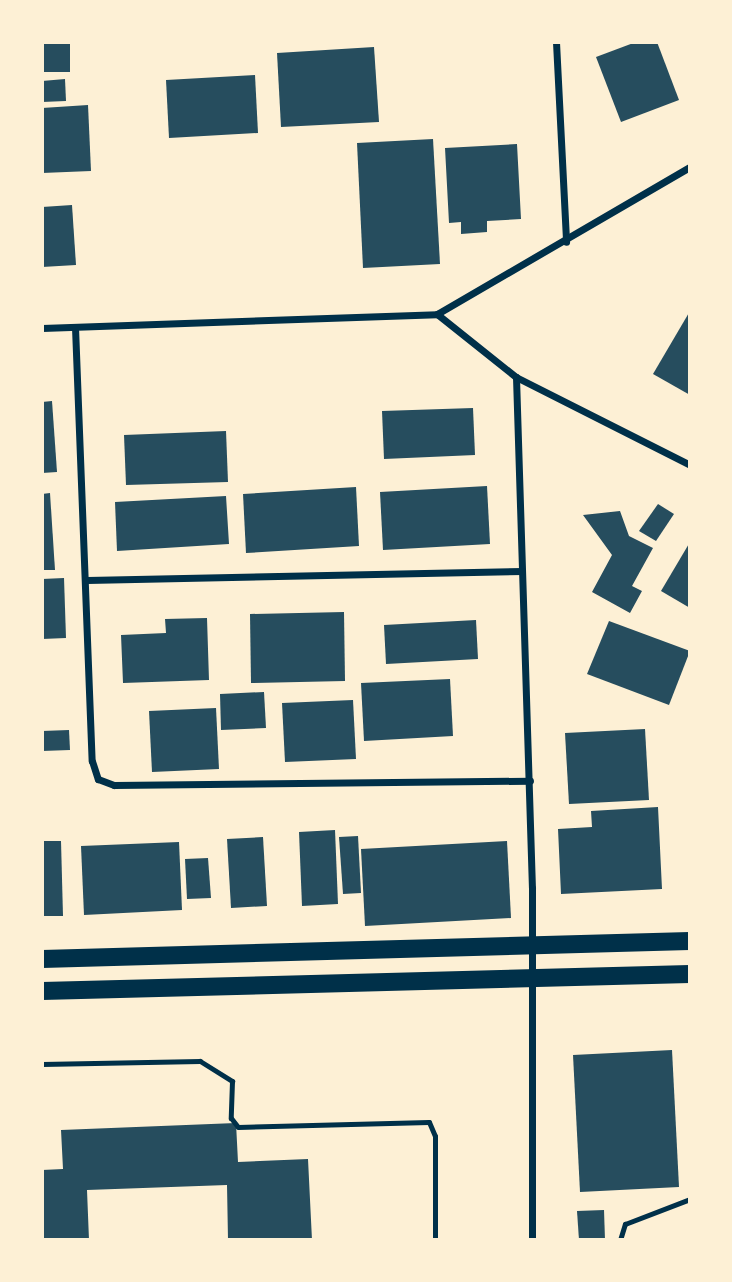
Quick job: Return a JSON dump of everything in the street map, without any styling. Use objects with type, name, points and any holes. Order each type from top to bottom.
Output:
[{"type":"main road","points":[[42,959],[690,941]]},
{"type":"main road","points":[[42,991],[690,974]]},
{"type":"street","points":[[555,42],[566,242]]},
{"type":"street","points":[[42,328],[437,314],[566,242],[690,167]]},
{"type":"street","points":[[437,314],[516,377],[690,465]]},
{"type":"street","points":[[75,327],[98,779],[114,785],[530,781]]},
{"type":"street","points":[[516,377],[530,781],[528,979],[532,1240]]},
{"type":"street","points":[[87,580],[522,571]]},
{"type":"lane","points":[[42,1064],[200,1061],[232,1081],[231,1118],[238,1127],[429,1122],[435,1136],[435,1240]]},
{"type":"lane","points":[[620,1240],[625,1224],[690,1199]]},
{"type":"building","points":[[42,42],[70,42],[70,72],[42,72]]},
{"type":"building","points":[[636,42],[657,42],[679,100],[621,122],[596,57]]},
{"type":"building","points":[[374,47],[379,122],[281,127],[277,53]]},
{"type":"building","points":[[255,75],[258,133],[169,138],[166,80]]},
{"type":"building","points":[[65,79],[66,101],[42,102],[42,81]]},
{"type":"building","points":[[88,105],[91,171],[42,173],[42,108]]},
{"type":"building","points":[[433,139],[440,264],[363,268],[357,143]]},
{"type":"building","points":[[517,144],[521,219],[487,221],[487,232],[461,234],[461,222],[449,223],[445,148]]},
{"type":"building","points":[[72,205],[76,265],[42,267],[42,207]]},
{"type":"building","points":[[690,311],[690,395],[653,374]]},
{"type":"building","points":[[52,401],[57,472],[42,473],[42,402]]},
{"type":"building","points":[[473,408],[475,455],[384,459],[382,411]]},
{"type":"building","points":[[226,431],[228,482],[126,485],[124,435]]},
{"type":"building","points":[[487,486],[490,544],[383,550],[380,492]]},
{"type":"building","points":[[356,487],[359,546],[246,553],[243,494]]},
{"type":"building","points":[[50,493],[55,570],[42,570],[42,494]]},
{"type":"building","points":[[226,496],[229,544],[117,551],[115,502]]},
{"type":"building","points":[[658,504],[674,514],[656,541],[639,531]]},
{"type":"building","points":[[620,511],[629,536],[653,548],[632,586],[642,591],[630,613],[592,592],[612,555],[583,515]]},
{"type":"building","points":[[690,542],[690,608],[661,591]]},
{"type":"building","points":[[64,578],[66,638],[42,639],[42,579]]},
{"type":"building","points":[[344,612],[345,681],[251,683],[250,614]]},
{"type":"building","points":[[207,618],[209,680],[123,683],[121,635],[166,633],[165,619]]},
{"type":"building","points":[[476,620],[478,659],[386,664],[384,625]]},
{"type":"building","points":[[609,621],[690,651],[669,705],[587,674]]},
{"type":"building","points":[[450,679],[453,736],[364,741],[361,683]]},
{"type":"building","points":[[264,692],[266,728],[221,730],[220,694]]},
{"type":"building","points":[[353,700],[356,759],[285,762],[282,703]]},
{"type":"building","points":[[216,708],[219,769],[152,772],[149,711]]},
{"type":"building","points":[[645,729],[649,800],[569,804],[565,733]]},
{"type":"building","points":[[69,730],[70,750],[42,751],[42,731]]},
{"type":"building","points":[[658,807],[662,889],[561,894],[558,829],[592,827],[591,811]]},
{"type":"building","points":[[335,830],[338,904],[302,906],[299,832]]},
{"type":"building","points":[[358,836],[361,893],[343,894],[339,837]]},
{"type":"building","points":[[263,837],[267,906],[231,908],[227,839]]},
{"type":"building","points":[[42,841],[61,841],[63,916],[42,916]]},
{"type":"building","points":[[507,841],[511,918],[365,926],[361,849]]},
{"type":"building","points":[[179,842],[182,910],[84,915],[81,846]]},
{"type":"building","points":[[208,858],[211,898],[187,899],[185,859]]},
{"type":"building","points":[[672,1050],[679,1187],[580,1192],[573,1055]]},
{"type":"building","points":[[236,1123],[238,1162],[308,1159],[312,1240],[228,1240],[227,1185],[87,1190],[89,1240],[42,1240],[42,1170],[63,1169],[61,1130]]},
{"type":"building","points":[[604,1210],[605,1240],[579,1240],[577,1211]]}]
